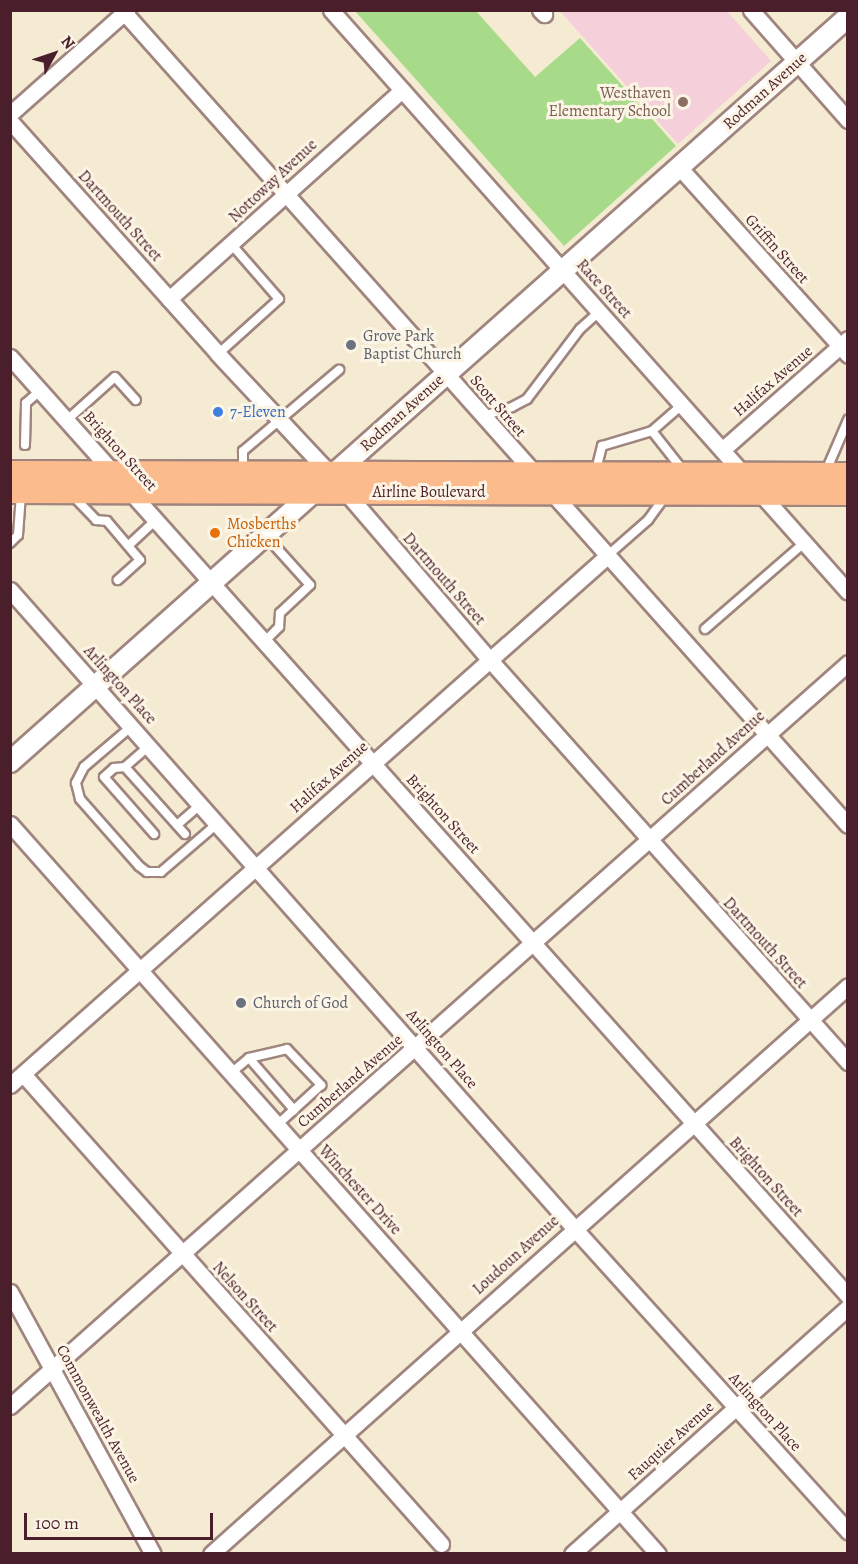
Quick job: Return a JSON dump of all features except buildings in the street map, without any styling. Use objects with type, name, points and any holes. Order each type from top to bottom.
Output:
[{"type":"main road","name":"Airline Boulevard","points":[[14,485],[116,473],[243,473],[338,484],[542,483],[669,492],[824,475],[848,476]]},
{"type":"main road","name":"Airline Boulevard","points":[[542,483],[595,475],[687,475],[848,493]]},
{"type":"main road","name":"Airline Boulevard","points":[[14,485],[69,492],[314,492],[338,484]]},
{"type":"street","name":"Race Street","points":[[332,10],[848,592]]},
{"type":"street","points":[[751,10],[848,120]]},
{"type":"street","points":[[10,114],[125,11]]},
{"type":"street","name":"Scott Street","points":[[125,11],[848,825]]},
{"type":"street","name":"Rodman Avenue","points":[[338,484],[446,374],[848,17]]},
{"type":"street","name":"Nottoway Avenue","points":[[169,299],[402,90]]},
{"type":"street","name":"Dartmouth Street","points":[[10,121],[218,354],[338,484],[489,659],[848,1062]]},
{"type":"street","name":"Griffin Street","points":[[679,167],[845,347]]},
{"type":"street","name":"Halifax Avenue","points":[[722,450],[845,347]]},
{"type":"street","name":"Brighton Street","points":[[12,361],[116,473],[848,1296]]},
{"type":"street","points":[[10,762],[314,492]]},
{"type":"street","name":"Halifax Avenue","points":[[10,1085],[607,556]]},
{"type":"street","name":"Arlington Place","points":[[10,590],[574,1228],[848,1531]]},
{"type":"street","name":"Cumberland Avenue","points":[[10,1406],[848,663]]},
{"type":"street","name":"Winchester Drive","points":[[10,824],[658,1554]]},
{"type":"street","name":"Loudoun Avenue","points":[[211,1554],[848,986]]},
{"type":"street","name":"Nelson Street","points":[[23,1074],[441,1544]]},
{"type":"street","name":"Commonwealth Avenue","points":[[10,1292],[153,1554]]},
{"type":"street","name":"Fauquier Avenue","points":[[572,1554],[848,1307]]},
{"type":"lane","points":[[218,354],[279,299],[231,244]]},
{"type":"lane","points":[[483,416],[512,407],[527,399],[580,329],[600,312]]},
{"type":"lane","points":[[243,473],[243,450],[339,370]]},
{"type":"lane","points":[[68,420],[115,377],[136,400]]},
{"type":"lane","points":[[25,445],[26,403],[41,390]]},
{"type":"lane","points":[[595,475],[602,446],[652,431],[682,405]]},
{"type":"lane","points":[[824,475],[848,420]]},
{"type":"lane","points":[[652,431],[687,475]]},
{"type":"lane","points":[[10,543],[18,536],[20,520],[14,485]]},
{"type":"lane","points":[[69,492],[96,520],[107,521],[140,560],[118,580]]},
{"type":"lane","name":"Halifax Avenue","points":[[607,556],[648,520],[669,492]]},
{"type":"lane","points":[[129,545],[157,519]]},
{"type":"lane","points":[[10,520],[20,520]]},
{"type":"lane","points":[[265,535],[310,585],[280,613],[279,627],[265,640]]},
{"type":"lane","points":[[705,629],[804,543]]},
{"type":"lane","points":[[132,726],[84,767],[76,783],[81,799],[139,866],[147,872],[161,872],[218,823]]},
{"type":"lane","points":[[149,746],[125,767],[114,768],[104,777],[154,834]]},
{"type":"lane","points":[[125,767],[185,834]]},
{"type":"lane","points":[[177,825],[201,804]]},
{"type":"lane","points":[[231,1073],[249,1058],[287,1049],[321,1085],[277,1125]]},
{"type":"lane","points":[[249,1058],[294,1110]]},
{"type":"shaded area","name":"Westhaven Elementary School","points":[[560,11],[727,11],[771,61],[678,144]]},
{"type":"green space","points":[[355,11],[476,11],[535,77],[580,38],[676,146],[564,246]]},
{"type":"place","name":"Westhaven Elementary School","points":[[683,102]]},
{"type":"place","name":"Grove Park Baptist Church","points":[[351,345]]},
{"type":"place","name":"7-Eleven","points":[[218,412]]},
{"type":"place","name":"Mosberths Chicken","points":[[215,533]]},
{"type":"place","name":"Church of God","points":[[241,1003]]}]
